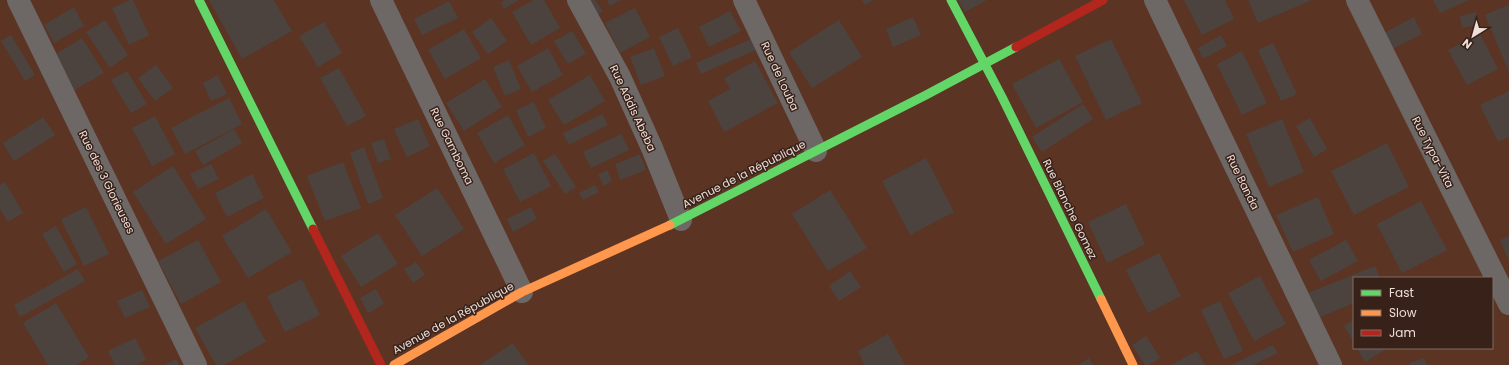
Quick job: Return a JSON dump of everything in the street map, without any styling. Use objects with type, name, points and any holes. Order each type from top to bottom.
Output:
[{"type":"street","name":"Rue des 3 Glorieuses","points":[[18,0],[196,365]]},
{"type":"street","points":[[199,0],[381,365]]},
{"type":"street","name":"Rue Gamboma","points":[[381,0],[522,292]]},
{"type":"street","name":"Rue Addis Abeba","points":[[578,0],[620,77],[652,148],[681,220]]},
{"type":"street","name":"Rue de Louba","points":[[744,0],[816,151]]},
{"type":"street","name":"Rue Blanche Gomez","points":[[950,0],[984,63],[1133,365]]},
{"type":"street","name":"Avenue de la République","points":[[394,365],[522,292],[681,220],[926,95],[1103,0]]},
{"type":"street","name":"Rue Banda","points":[[1154,0],[1331,365]]},
{"type":"street","name":"Rue Typa-Vita","points":[[1357,0],[1509,304]]},
{"type":"shaded area","points":[[0,0],[1509,0],[1509,365],[0,365]]},
{"type":"building","points":[[133,0],[149,35],[129,45],[112,8]]},
{"type":"building","points":[[209,0],[274,0],[292,31],[242,59]]},
{"type":"building","points":[[505,0],[519,0],[504,9],[501,2]]},
{"type":"building","points":[[534,0],[544,0],[560,28],[531,45],[512,12]]},
{"type":"building","points":[[581,0],[595,0],[603,11],[593,19]]},
{"type":"building","points":[[607,0],[621,0],[610,6]]},
{"type":"building","points":[[862,0],[873,0],[865,5]]},
{"type":"building","points":[[958,0],[987,0],[965,12]]},
{"type":"building","points":[[1184,0],[1225,0],[1234,19],[1202,35]]},
{"type":"building","points":[[1248,0],[1312,0],[1258,23]]},
{"type":"building","points":[[1433,0],[1469,0],[1440,13]]},
{"type":"building","points":[[449,1],[458,18],[422,35],[414,19]]},
{"type":"building","points":[[1508,5],[1509,8],[1509,72],[1485,15]]},
{"type":"building","points":[[74,7],[84,26],[54,43],[44,25]]},
{"type":"building","points":[[635,8],[650,37],[620,53],[605,23]]},
{"type":"building","points":[[730,11],[741,31],[709,47],[699,27]]},
{"type":"building","points":[[1476,12],[1478,25],[1462,28],[1460,16]]},
{"type":"building","points":[[913,17],[921,35],[893,47],[886,29]]},
{"type":"building","points":[[1414,17],[1422,34],[1388,51],[1380,35]]},
{"type":"building","points":[[491,18],[507,41],[488,54],[472,32]]},
{"type":"building","points":[[105,20],[128,55],[110,68],[86,32]]},
{"type":"building","points":[[839,20],[862,57],[812,88],[789,52]]},
{"type":"building","points":[[324,22],[342,53],[318,67],[299,36]]},
{"type":"building","points":[[678,28],[692,57],[673,66],[659,37]]},
{"type":"building","points":[[464,29],[481,58],[445,79],[428,50]]},
{"type":"building","points":[[572,31],[586,54],[568,64],[554,41]]},
{"type":"building","points":[[1480,34],[1498,69],[1467,85],[1448,50]]},
{"type":"building","points":[[11,35],[35,75],[25,81],[1,41]]},
{"type":"building","points":[[1221,35],[1227,46],[1203,59],[1198,48]]},
{"type":"building","points":[[82,38],[104,73],[73,91],[51,57]]},
{"type":"building","points":[[751,39],[756,50],[701,74],[696,63]]},
{"type":"building","points":[[1111,39],[1142,103],[1106,120],[1075,56]]},
{"type":"building","points":[[1273,43],[1297,94],[1281,101],[1258,50]]},
{"type":"building","points":[[548,48],[563,75],[532,92],[517,66]]},
{"type":"building","points":[[654,48],[665,76],[641,85],[630,57]]},
{"type":"building","points":[[1242,51],[1267,103],[1242,115],[1217,64]]},
{"type":"building","points":[[1059,59],[1083,102],[1036,128],[1012,84]]},
{"type":"building","points":[[509,60],[521,89],[505,96],[493,67]]},
{"type":"building","points":[[755,61],[778,103],[724,132],[708,101],[730,89],[724,78]]},
{"type":"building","points":[[156,65],[173,88],[155,101],[138,78]]},
{"type":"building","points":[[339,68],[366,116],[347,126],[320,78]]},
{"type":"building","points":[[127,71],[147,104],[131,113],[111,80]]},
{"type":"building","points":[[218,75],[227,94],[211,101],[203,83]]},
{"type":"building","points":[[590,75],[605,101],[564,125],[548,100]]},
{"type":"building","points":[[485,79],[502,107],[464,131],[446,103]]},
{"type":"building","points":[[1509,91],[1509,137],[1498,142],[1480,105]]},
{"type":"building","points":[[229,98],[242,124],[185,154],[171,128]]},
{"type":"building","points":[[534,102],[546,128],[528,137],[516,110]]},
{"type":"building","points":[[1083,104],[1093,119],[1042,152],[1032,137]]},
{"type":"building","points":[[602,114],[608,125],[569,145],[563,133]]},
{"type":"building","points":[[508,115],[525,145],[494,163],[477,133]]},
{"type":"building","points":[[155,116],[175,154],[152,166],[132,128]]},
{"type":"building","points":[[43,117],[55,135],[14,161],[3,143]]},
{"type":"building","points":[[1310,118],[1327,149],[1314,157],[1296,126]]},
{"type":"building","points":[[418,119],[430,146],[407,157],[394,129]]},
{"type":"building","points":[[1282,119],[1304,172],[1269,187],[1246,134]]},
{"type":"building","points":[[234,129],[242,143],[203,165],[195,151]]},
{"type":"building","points":[[621,134],[629,150],[591,168],[583,152]]},
{"type":"building","points":[[384,139],[391,159],[378,163],[371,143]]},
{"type":"building","points":[[1387,143],[1409,187],[1354,215],[1331,171]]},
{"type":"building","points":[[364,147],[383,198],[368,204],[350,153]]},
{"type":"building","points":[[534,153],[551,186],[520,202],[503,169]]},
{"type":"building","points":[[555,154],[576,187],[565,194],[543,161]]},
{"type":"building","points":[[640,154],[646,170],[620,180],[615,164]]},
{"type":"building","points":[[926,158],[954,212],[910,235],[882,181]]},
{"type":"building","points":[[343,162],[361,208],[325,221],[307,176]]},
{"type":"building","points":[[211,164],[219,179],[198,189],[190,174]]},
{"type":"building","points":[[173,166],[206,219],[166,244],[133,192]]},
{"type":"building","points":[[607,170],[612,181],[604,186],[598,175]]},
{"type":"building","points":[[252,174],[264,198],[227,217],[215,193]]},
{"type":"building","points":[[5,182],[23,213],[8,222],[0,209],[0,185]]},
{"type":"building","points":[[595,185],[599,192],[583,200],[579,193]]},
{"type":"building","points":[[437,188],[464,229],[422,256],[395,215]]},
{"type":"building","points":[[830,190],[867,248],[828,271],[792,214]]},
{"type":"building","points":[[1318,197],[1334,234],[1293,252],[1276,215]]},
{"type":"building","points":[[1421,201],[1447,250],[1402,273],[1377,224]]},
{"type":"building","points":[[1126,204],[1145,244],[1107,263],[1088,222]]},
{"type":"building","points":[[86,207],[109,254],[84,266],[61,219]]},
{"type":"building","points":[[531,207],[537,219],[513,232],[507,219]]},
{"type":"building","points":[[266,209],[292,252],[248,278],[222,236]]},
{"type":"building","points":[[56,226],[77,264],[64,272],[42,234]]},
{"type":"building","points":[[378,233],[398,264],[361,287],[341,256]]},
{"type":"building","points":[[1509,236],[1509,261],[1500,240]]},
{"type":"building","points":[[198,240],[221,282],[181,304],[158,261]]},
{"type":"building","points":[[1346,240],[1358,261],[1321,281],[1309,260]]},
{"type":"building","points":[[1159,253],[1181,296],[1148,313],[1126,270]]},
{"type":"building","points":[[416,262],[425,275],[413,283],[404,269]]},
{"type":"building","points":[[1375,266],[1380,277],[1353,277],[1353,303],[1318,318],[1308,293]]},
{"type":"building","points":[[78,269],[85,281],[20,317],[14,305]]},
{"type":"building","points":[[850,271],[861,287],[839,301],[829,286]]},
{"type":"building","points":[[1260,276],[1286,324],[1254,341],[1228,293]]},
{"type":"building","points":[[302,279],[320,315],[285,332],[267,296]]},
{"type":"building","points":[[376,289],[384,304],[368,313],[360,298]]},
{"type":"building","points":[[142,290],[150,307],[125,318],[117,301]]},
{"type":"building","points":[[244,301],[266,342],[224,365],[216,365],[195,328]]},
{"type":"building","points":[[1220,301],[1243,351],[1224,359],[1201,310]]},
{"type":"building","points":[[56,303],[89,357],[76,365],[48,365],[23,323]]},
{"type":"building","points":[[1353,321],[1353,341],[1344,326]]},
{"type":"building","points":[[888,334],[905,365],[865,365],[858,351]]},
{"type":"building","points":[[1146,336],[1160,358],[1149,365],[1145,365],[1132,345]]},
{"type":"building","points":[[135,338],[146,360],[137,365],[115,365],[108,351]]},
{"type":"building","points":[[513,343],[528,365],[480,365]]},
{"type":"building","points":[[1273,345],[1278,353],[1253,365],[1231,365]]},
{"type":"building","points":[[1358,349],[1386,349],[1365,362]]},
{"type":"building","points":[[1197,351],[1205,365],[1171,365]]},
{"type":"building","points":[[1089,358],[1093,365],[1078,365]]},
{"type":"building","points":[[1424,358],[1427,365],[1410,365],[1409,363]]},
{"type":"building","points":[[176,359],[179,365],[164,365]]},
{"type":"traffic: fast","points":[[199,0],[313,229]]},
{"type":"traffic: fast","points":[[951,0],[1002,97],[1101,299]]},
{"type":"traffic: fast","points":[[670,225],[926,95],[1016,47]]},
{"type":"traffic: slow","points":[[394,365],[522,292],[670,225]]},
{"type":"traffic: slow","points":[[1101,299],[1133,365]]},
{"type":"traffic: jam","points":[[1016,47],[1103,0]]},
{"type":"traffic: jam","points":[[313,229],[381,365]]}]
